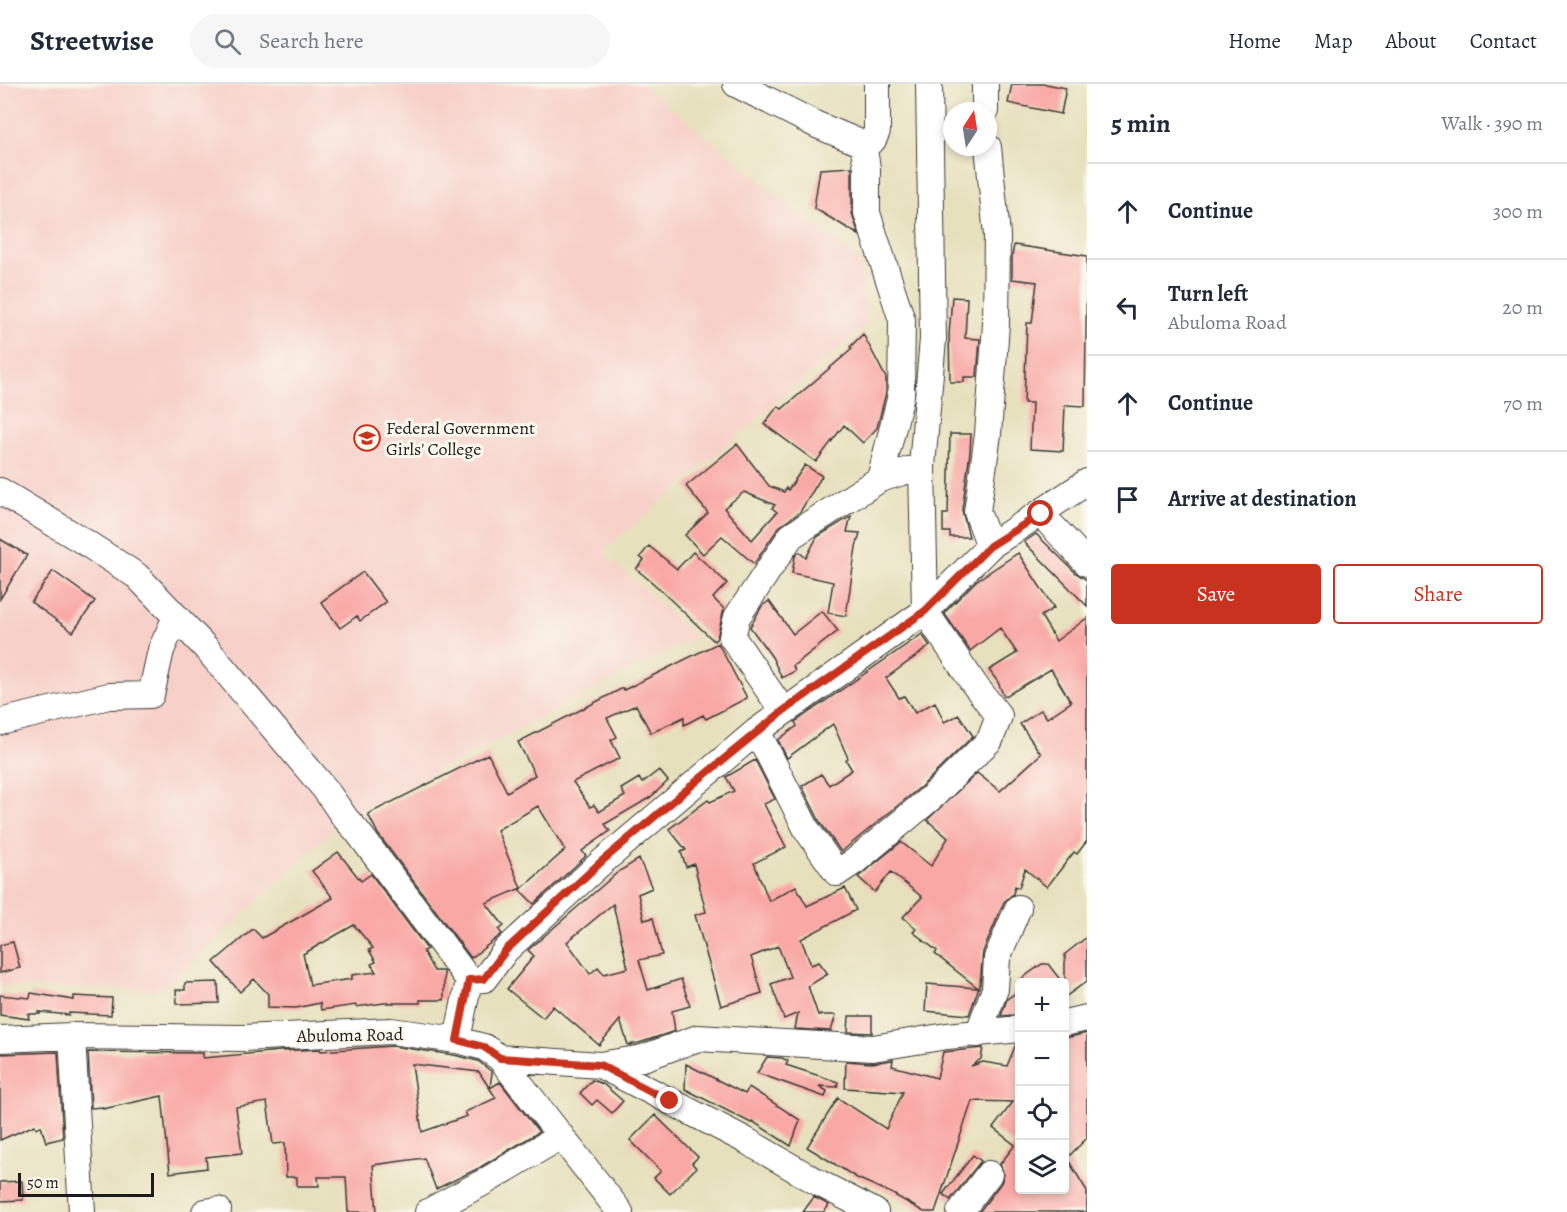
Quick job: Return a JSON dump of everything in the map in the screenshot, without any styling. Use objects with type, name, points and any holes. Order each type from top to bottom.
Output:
[{"type":"street","points":[[736,84],[818,125],[863,144],[873,140],[877,131],[877,84]]},
{"type":"street","points":[[758,731],[807,830],[837,873],[855,861],[933,796],[990,740],[999,716],[974,684],[925,611],[922,466],[933,339],[929,84]]},
{"type":"street","points":[[985,84],[986,102]]},
{"type":"street","points":[[863,144],[867,168],[867,213],[902,320],[901,394],[880,479]]},
{"type":"street","points":[[989,156],[997,235],[996,324],[988,434],[977,512],[990,546]]},
{"type":"street","points":[[783,711],[732,637],[737,617],[791,536],[880,479],[922,466]]},
{"type":"street","points":[[469,980],[484,979],[506,950],[602,861],[758,731],[925,611],[990,546],[1087,482]]},
{"type":"street","points":[[0,491],[137,576],[206,648],[325,789],[469,980],[457,1040]]},
{"type":"street","points":[[1041,514],[1087,563]]},
{"type":"street","points":[[0,722],[109,696],[151,694],[161,650],[176,617]]},
{"type":"street","points":[[978,1034],[995,989],[997,958],[1018,908]]},
{"type":"street","points":[[1069,1022],[1087,1018]]},
{"type":"street","points":[[500,1058],[600,1065],[643,1058],[698,1038],[873,1048],[947,1036],[1015,1030]]},
{"type":"street","name":"Abuloma Road","points":[[0,1039],[72,1036],[244,1038],[391,1031],[457,1040],[484,1047],[500,1058],[621,1212]]},
{"type":"street","points":[[72,1036],[82,1212]]},
{"type":"street","points":[[600,1065],[875,1212]]},
{"type":"street","points":[[428,1212],[486,1181],[561,1136]]},
{"type":"street","points":[[960,1212],[989,1174]]},
{"type":"shaded area","name":"Federal Government Girls' College","points":[[0,84],[641,84],[859,261],[867,324],[602,552],[695,637],[345,818],[162,990],[0,986]]},
{"type":"building","points":[[1012,84],[1046,84],[1066,88],[1061,114],[1008,103]]},
{"type":"building","points":[[852,167],[852,213],[859,235],[814,208],[820,169]]},
{"type":"building","points":[[1014,245],[1087,256],[1085,406],[1065,405],[1063,451],[1030,449],[1032,403],[1024,403],[1027,323],[1032,323],[1037,282],[1012,279]]},
{"type":"building","points":[[952,297],[967,298],[965,338],[980,339],[977,377],[964,377],[964,382],[950,382],[949,335]]},
{"type":"building","points":[[863,334],[886,378],[886,393],[877,428],[863,443],[844,425],[816,462],[764,424],[778,406],[782,409],[852,349],[850,347]]},
{"type":"building","points":[[950,434],[971,434],[962,510],[969,537],[950,537],[950,532],[943,532],[943,514],[948,514]]},
{"type":"building","points":[[737,444],[769,486],[784,492],[786,488],[788,490],[805,465],[822,476],[800,512],[779,527],[754,564],[722,536],[703,554],[685,535],[708,513],[686,486]],"holes":[[[744,492],[775,505],[772,508],[777,512],[752,540],[724,508]]]},
{"type":"building","points":[[851,516],[847,532],[860,533],[846,616],[828,613],[833,582],[792,573],[795,556],[799,552],[806,558],[817,537]]},
{"type":"building","points":[[1036,534],[1076,573],[1087,580],[1087,606],[1024,542]]},
{"type":"building","points":[[0,539],[27,555],[0,599]]},
{"type":"building","points":[[649,546],[677,569],[693,552],[727,583],[713,598],[724,609],[717,638],[714,641],[636,569],[644,560],[640,557]]},
{"type":"building","points":[[1018,553],[1054,608],[1041,616],[1056,641],[1087,618],[1087,841],[1077,854],[1074,852],[1047,887],[1025,869],[1019,888],[1015,886],[1013,894],[1004,902],[983,952],[980,984],[969,1015],[925,1011],[927,984],[978,988],[935,954],[937,951],[913,932],[916,929],[903,917],[922,897],[891,872],[875,892],[858,877],[901,842],[931,866],[948,838],[927,820],[977,773],[1000,791],[1041,754],[1020,724],[1041,710],[1047,718],[1071,702],[1051,669],[1004,697],[998,682],[989,670],[1017,653],[1000,628],[970,651],[944,613],[976,581]]},
{"type":"building","points":[[53,571],[95,601],[73,632],[31,602]]},
{"type":"building","points":[[363,572],[386,602],[360,621],[357,616],[340,628],[321,602]]},
{"type":"building","points":[[769,601],[793,634],[822,611],[838,631],[793,666],[795,671],[782,678],[772,657],[750,627],[762,606]]},
{"type":"building","points":[[922,634],[930,646],[886,678],[899,698],[904,696],[915,713],[935,702],[944,722],[959,715],[973,736],[923,785],[841,852],[820,822],[802,786],[821,774],[829,785],[852,770],[833,724],[787,758],[778,740],[797,726],[795,722]]},
{"type":"building","points":[[718,643],[747,698],[706,719],[703,715],[684,725],[684,717],[651,733],[636,705],[607,718],[617,737],[611,740],[620,758],[573,782],[590,807],[594,805],[599,812],[625,796],[621,789],[639,778],[642,783],[659,770],[668,781],[651,797],[605,824],[610,831],[582,851],[586,856],[534,904],[520,890],[565,850],[538,806],[497,830],[521,888],[486,903],[504,926],[499,930],[502,934],[471,958],[378,834],[368,814],[488,754],[507,792],[535,775],[518,742],[623,688],[624,690]]},
{"type":"building","points":[[755,760],[775,799],[764,804],[786,847],[754,863],[769,901],[796,886],[807,906],[845,888],[856,910],[801,939],[811,965],[819,962],[828,974],[808,986],[818,1015],[836,1015],[831,1031],[795,1029],[798,1013],[784,1019],[771,984],[790,977],[778,946],[751,957],[762,993],[721,1006],[695,915],[706,912],[694,864],[686,867],[681,852],[686,850],[669,829],[708,800],[710,802],[734,791],[726,777]]},
{"type":"building","points":[[338,852],[361,881],[371,874],[427,949],[423,951],[434,971],[444,971],[444,1000],[420,1000],[420,1003],[384,1003],[356,1007],[356,1005],[321,1010],[320,1003],[296,1008],[268,1007],[268,994],[254,979],[240,992],[214,962],[253,929],[262,938],[333,898],[312,871]],"holes":[[[354,925],[373,948],[369,950],[376,962],[371,964],[376,972],[352,975],[352,979],[310,985],[303,954]]]},
{"type":"building","points":[[639,859],[652,888],[638,894],[644,920],[653,918],[662,955],[639,960],[648,990],[681,979],[690,1006],[672,1011],[675,1031],[628,1045],[620,1020],[599,1045],[553,1006],[543,1018],[507,989],[534,956],[528,950],[618,872]],"holes":[[[613,904],[628,968],[604,974],[598,967],[590,974],[567,942]]]},
{"type":"building","points":[[1087,937],[1087,981],[1069,994],[1069,978],[1065,978],[1065,954]]},
{"type":"building","points":[[13,942],[20,968],[0,973],[0,945]]},
{"type":"building","points":[[1042,964],[1048,964],[1059,978],[1023,978]]},
{"type":"building","points":[[218,982],[219,1003],[177,1004],[176,990],[185,990],[185,983]]},
{"type":"building","points":[[31,993],[74,1000],[74,996],[112,998],[111,1015],[39,1012],[40,1014],[28,1014],[29,1019],[0,1015],[0,995],[30,998]]},
{"type":"building","points":[[1015,993],[1015,1014],[1001,1016],[1007,999]]},
{"type":"building","points":[[849,1016],[872,1016],[872,1033],[848,1032]]},
{"type":"building","points":[[1087,1033],[1087,1138],[1069,1156],[1069,1086],[1069,1037]]},
{"type":"building","points":[[392,1046],[478,1061],[492,1072],[490,1088],[500,1082],[539,1132],[479,1168],[436,1189],[424,1158],[373,1165],[377,1212],[348,1212],[346,1177],[318,1177],[319,1186],[297,1186],[297,1177],[286,1177],[285,1143],[273,1144],[267,1102],[236,1107],[242,1153],[206,1157],[207,1168],[170,1173],[162,1096],[103,1109],[103,1107],[91,1108],[88,1052],[203,1053],[203,1058],[280,1051],[320,1049],[321,1051]],"holes":[[[412,1064],[479,1072],[496,1098],[465,1112],[467,1116],[422,1132]]]},
{"type":"building","points":[[1015,1046],[1015,1145],[993,1128],[1013,1102],[972,1101],[935,1212],[924,1212],[891,1193],[857,1178],[807,1147],[838,1098],[886,1129],[903,1092],[845,1088],[846,1061],[872,1063],[893,1060],[892,1066],[937,1078],[943,1052],[983,1048],[981,1059],[971,1066],[983,1062],[1007,1066]]},
{"type":"building","points":[[58,1052],[63,1138],[46,1142],[41,1126],[36,1128],[35,1125],[0,1140],[0,1054]]},
{"type":"building","points":[[767,1057],[782,1058],[788,1061],[786,1065],[838,1082],[837,1087],[819,1086],[827,1091],[825,1097],[757,1073]]},
{"type":"building","points":[[686,1064],[745,1094],[749,1087],[800,1120],[791,1146],[752,1121],[751,1123],[685,1089]]},
{"type":"building","points":[[592,1080],[603,1084],[623,1101],[612,1113],[597,1100],[592,1105],[580,1093]]},
{"type":"building","points":[[655,1115],[698,1157],[692,1163],[696,1168],[670,1194],[654,1178],[661,1171],[630,1140]]},
{"type":"building","points":[[1015,1145],[1015,1194],[1069,1194],[1069,1161],[1087,1191],[1087,1212],[979,1212],[1001,1183],[1004,1175],[1000,1164]]},
{"type":"building","points":[[973,1155],[981,1161],[950,1200],[943,1194]]},
{"type":"building","points":[[22,1181],[23,1200],[0,1201],[0,1182]]},
{"type":"building","points":[[814,1197],[829,1205],[824,1212],[803,1212]]},
{"type":"place","name":"Federal Government Girls' College","points":[[367,438]]},
{"type":"route","points":[[670,1101],[600,1065],[500,1058],[484,1047],[457,1040],[469,980],[484,979],[506,950],[602,861],[758,731],[925,611],[990,546],[1041,514]]}]
